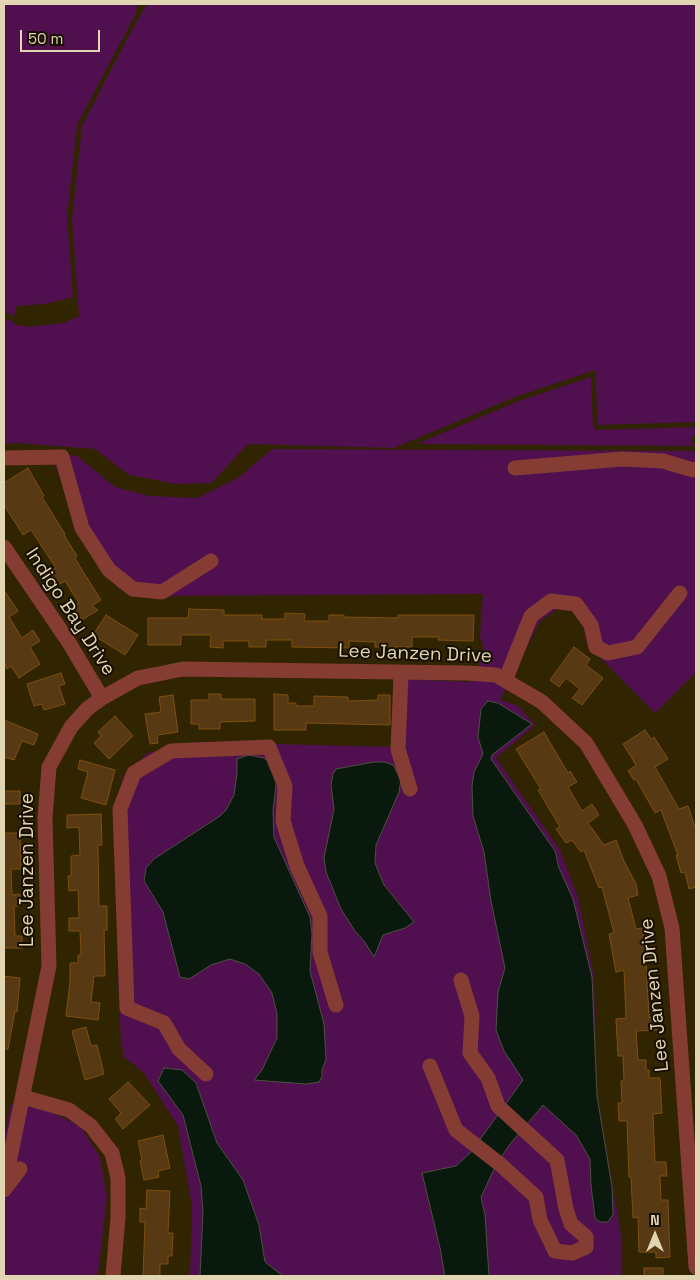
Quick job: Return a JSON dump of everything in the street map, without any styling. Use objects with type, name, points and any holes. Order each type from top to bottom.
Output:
[{"type":"street","points":[[4,458],[62,457],[82,528],[109,570],[133,589],[162,592],[211,561]]},
{"type":"street","points":[[515,468],[622,459],[663,461],[693,470],[696,469]]},
{"type":"street","name":"Indigo Bay Drive","points":[[4,547],[68,641],[102,698]]},
{"type":"street","points":[[507,676],[531,616],[551,601],[576,604],[591,625],[596,647],[608,653],[637,646],[680,593]]},
{"type":"street","name":"Lee Janzen Drive","points":[[4,1171],[9,1163],[49,966],[45,818],[50,767],[71,727],[87,709],[102,698],[138,678],[183,669],[496,675],[542,702],[586,743],[634,826],[659,876],[672,928],[696,1267]]},
{"type":"street","points":[[401,676],[398,749],[410,789]]},
{"type":"street","points":[[206,1074],[179,1049],[164,1023],[127,1008],[120,809],[134,773],[171,751],[269,747],[286,786],[283,820],[297,866],[320,916],[320,952],[336,1005]]},
{"type":"street","points":[[430,1066],[456,1130],[501,1164],[536,1197],[540,1220],[555,1251],[572,1253],[586,1247],[586,1237],[571,1224],[566,1209],[557,1160],[498,1106],[488,1078],[470,1053],[472,1016],[461,980]]},
{"type":"street","points":[[23,1097],[69,1110],[91,1126],[112,1153],[118,1178],[118,1217],[113,1276]]},
{"type":"street","points":[[4,1190],[20,1169]]},
{"type":"shaded area","points":[[4,4],[137,4],[136,13],[77,125],[67,218],[73,297],[45,304],[16,306],[14,317],[4,311]]},
{"type":"shaded area","points":[[147,4],[696,4],[696,422],[598,425],[595,370],[515,397],[394,448],[248,444],[211,483],[176,484],[129,475],[95,449],[17,443],[4,444],[4,317],[17,325],[29,327],[63,323],[79,316],[72,219],[82,126]]},
{"type":"shaded area","points":[[591,377],[593,425],[596,430],[696,427],[696,434],[691,440],[692,444],[696,446],[417,444],[516,402]]},
{"type":"shaded area","points":[[272,449],[696,451],[696,672],[655,713],[587,644],[582,623],[573,611],[557,609],[540,621],[500,700],[518,706],[535,725],[496,758],[560,850],[578,898],[594,977],[597,1093],[622,1241],[622,1276],[190,1276],[192,1206],[178,1126],[144,1073],[124,1057],[121,1041],[118,976],[117,809],[123,776],[148,753],[193,742],[393,747],[394,679],[473,682],[484,649],[480,637],[483,594],[146,596],[119,589],[97,561],[79,527],[53,460],[45,452],[77,456],[115,487],[149,496],[197,498],[238,478]]},
{"type":"shaded area","points":[[488,701],[498,703],[532,724],[492,755],[491,759],[555,851],[559,868],[573,899],[592,977],[597,1096],[612,1187],[613,1214],[608,1222],[600,1222],[595,1218],[590,1159],[576,1135],[543,1105],[510,1144],[496,1165],[481,1197],[485,1215],[489,1276],[445,1276],[422,1173],[456,1166],[471,1152],[523,1080],[504,1051],[496,1030],[498,992],[505,968],[491,901],[484,852],[473,816],[472,787],[474,772],[483,754],[478,737],[481,709]]},
{"type":"shaded area","points":[[249,755],[264,758],[272,764],[277,776],[273,811],[274,837],[310,917],[312,934],[310,971],[324,1024],[326,1059],[319,1082],[306,1084],[254,1080],[262,1070],[277,1038],[277,1014],[272,993],[259,974],[245,964],[230,959],[211,965],[189,979],[180,977],[163,912],[144,881],[146,868],[154,859],[220,816],[226,810],[234,795],[237,759]]},
{"type":"shaded area","points":[[374,762],[385,762],[393,765],[401,780],[399,792],[376,845],[375,863],[384,885],[414,922],[405,928],[383,935],[374,957],[341,909],[326,872],[324,858],[334,809],[331,785],[333,774],[336,769]]},
{"type":"shaded area","points":[[164,1068],[182,1070],[196,1083],[217,1143],[243,1180],[259,1225],[265,1262],[283,1276],[200,1276],[203,1212],[201,1186],[183,1115],[158,1081]]},
{"type":"shaded area","points":[[11,1104],[44,1109],[80,1126],[100,1157],[107,1197],[98,1274],[95,1276],[4,1276],[4,1138]]},
{"type":"building","points":[[28,468],[44,496],[42,497],[77,556],[75,558],[101,600],[92,606],[98,610],[82,620],[73,607],[79,603],[65,581],[58,585],[49,572],[56,568],[31,530],[23,535],[4,505],[4,483]]},
{"type":"building","points":[[4,590],[18,611],[9,617],[22,638],[33,630],[40,641],[30,647],[40,664],[19,678],[11,666],[7,669],[4,663]]},
{"type":"building","points":[[189,609],[224,610],[224,615],[262,615],[262,619],[285,619],[285,613],[305,614],[304,621],[329,621],[329,615],[398,618],[398,615],[474,615],[473,641],[438,640],[439,637],[412,637],[412,647],[375,647],[375,642],[349,641],[349,648],[292,647],[292,640],[266,640],[266,647],[249,647],[249,641],[223,641],[223,648],[210,647],[211,635],[181,635],[181,645],[148,645],[148,618],[188,618]]},
{"type":"building","points":[[106,615],[138,635],[125,655],[93,635]]},
{"type":"building","points":[[574,647],[590,659],[586,665],[603,678],[582,705],[572,698],[580,689],[566,678],[559,687],[550,680]]},
{"type":"building","points":[[61,673],[65,684],[59,686],[65,704],[44,710],[42,704],[34,706],[27,684]]},
{"type":"building","points":[[209,694],[221,694],[221,699],[255,699],[255,721],[220,722],[220,729],[199,729],[199,724],[191,724],[191,700],[209,700]]},
{"type":"building","points":[[274,694],[288,695],[288,703],[296,703],[296,706],[314,706],[314,696],[348,697],[348,701],[378,700],[378,695],[390,695],[390,725],[306,723],[306,730],[274,730]]},
{"type":"building","points":[[173,695],[178,732],[157,735],[158,743],[150,744],[145,714],[161,712],[159,697]]},
{"type":"building","points":[[115,716],[133,736],[109,759],[94,743],[101,736],[98,732]]},
{"type":"building","points":[[4,720],[38,734],[34,745],[22,741],[14,760],[4,757]]},
{"type":"building","points":[[645,730],[651,739],[654,737],[668,759],[655,767],[679,809],[688,806],[696,830],[696,887],[689,889],[685,872],[681,873],[676,855],[678,855],[661,810],[655,813],[636,779],[634,780],[628,771],[636,765],[623,744]]},
{"type":"building","points":[[544,732],[568,773],[570,771],[577,782],[568,787],[582,811],[592,804],[599,815],[588,823],[604,845],[616,840],[636,884],[638,895],[628,898],[636,929],[642,928],[646,949],[650,948],[652,961],[646,962],[649,1017],[657,1017],[657,1030],[636,1031],[638,1060],[646,1060],[646,1070],[649,1070],[649,1078],[660,1078],[662,1113],[653,1114],[655,1162],[666,1162],[667,1176],[660,1176],[661,1200],[668,1200],[670,1257],[656,1258],[656,1252],[639,1252],[638,1217],[633,1218],[631,1177],[629,1177],[627,1121],[619,1121],[618,1103],[622,1103],[621,1081],[624,1081],[623,1056],[618,1056],[616,1019],[626,1018],[624,970],[616,972],[609,934],[614,933],[602,887],[599,888],[584,850],[581,852],[572,840],[566,843],[556,829],[560,827],[538,790],[541,789],[516,749]]},
{"type":"building","points":[[80,760],[115,770],[106,805],[81,798],[88,772],[78,769]]},
{"type":"building","points":[[4,791],[20,791],[20,804],[4,804]]},
{"type":"building","points":[[101,814],[102,845],[98,845],[99,906],[107,906],[107,930],[104,930],[105,976],[94,976],[91,1002],[100,1003],[98,1020],[66,1016],[70,963],[78,963],[78,955],[81,955],[80,931],[69,931],[69,918],[79,918],[78,890],[69,891],[68,876],[71,876],[71,856],[80,855],[79,827],[67,828],[67,815]]},
{"type":"building","points":[[4,833],[20,833],[21,869],[11,869],[12,895],[20,894],[21,906],[14,906],[15,936],[22,936],[22,948],[4,948]]},
{"type":"building","points":[[4,976],[20,978],[17,1012],[15,1011],[8,1049],[4,1049]]},
{"type":"building","points":[[86,1027],[91,1046],[97,1045],[104,1074],[85,1080],[72,1031]]},
{"type":"building","points":[[128,1082],[150,1105],[123,1129],[115,1119],[121,1113],[109,1099]]},
{"type":"building","points":[[163,1135],[170,1168],[158,1171],[159,1177],[144,1180],[138,1141]]},
{"type":"building","points":[[147,1190],[170,1191],[168,1233],[173,1233],[172,1256],[168,1256],[168,1264],[160,1264],[160,1276],[143,1276],[145,1222],[140,1222],[140,1208],[146,1209]]},
{"type":"building","points":[[644,1268],[663,1268],[663,1276],[644,1276]]}]
